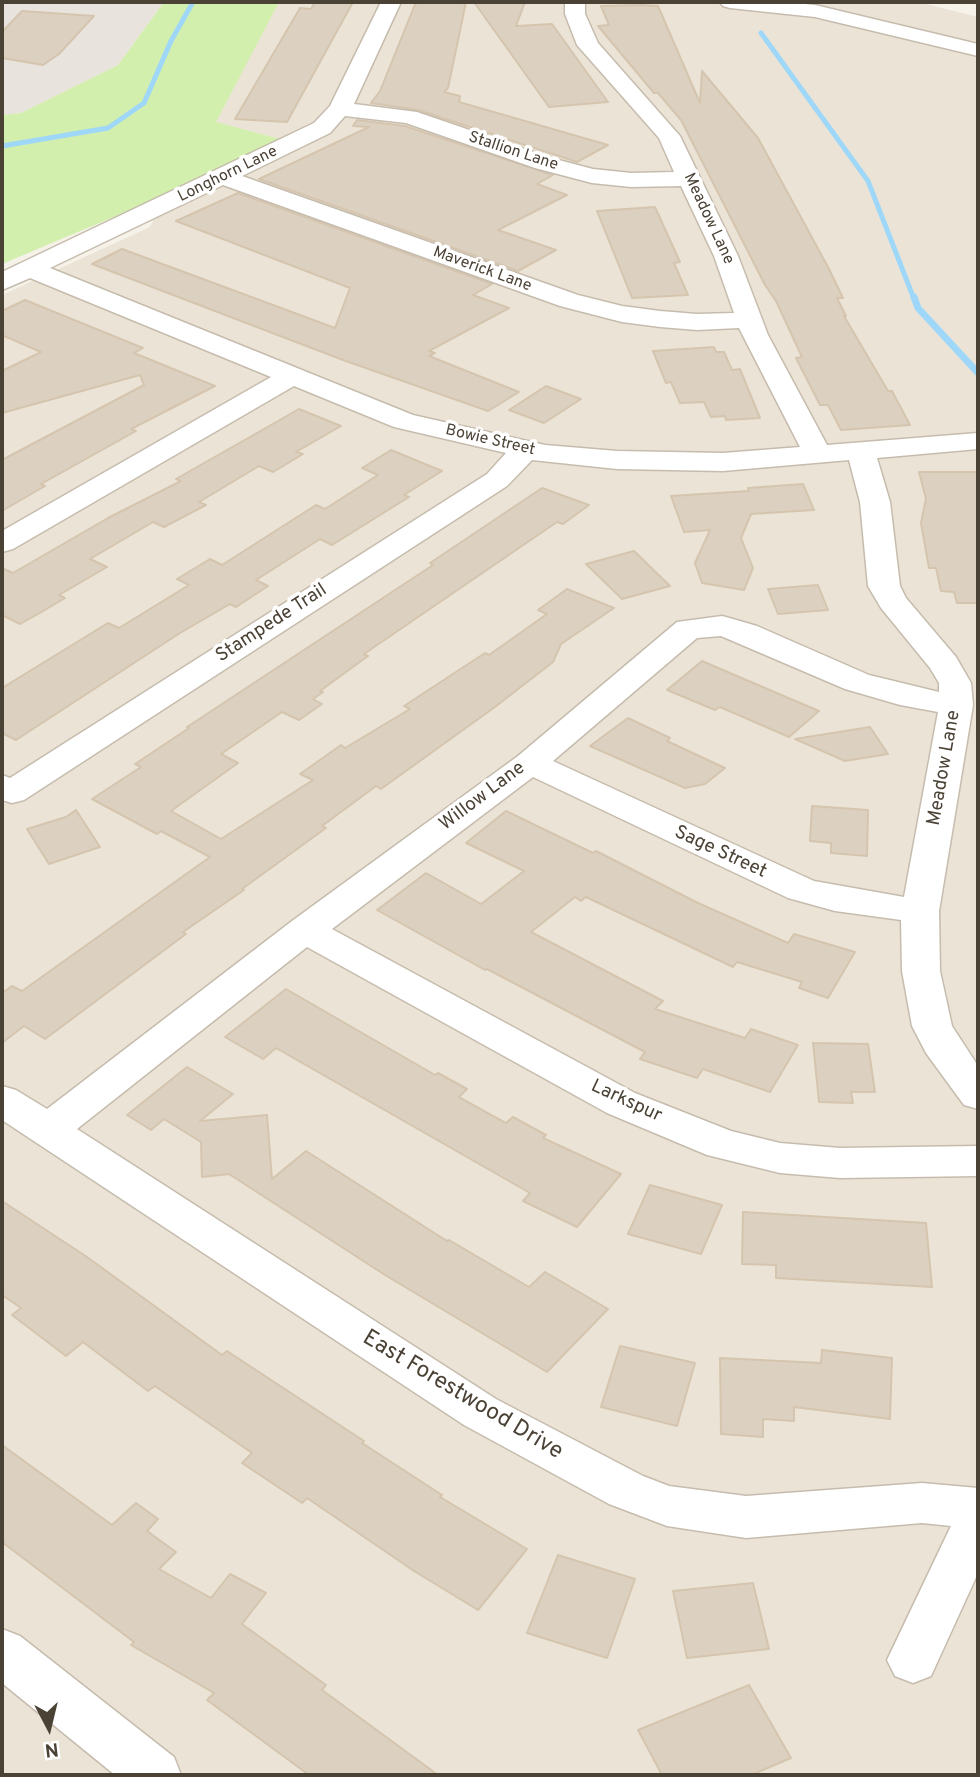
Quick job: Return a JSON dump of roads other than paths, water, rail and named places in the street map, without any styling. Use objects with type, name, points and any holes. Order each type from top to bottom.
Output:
[{"type":"street","name":"Longhorn Lane","points":[[2,282],[316,132],[329,123],[340,109],[391,2]]},
{"type":"street","name":"Meadow Lane","points":[[575,2],[575,14],[588,45],[669,135],[726,256],[755,335],[818,454]]},
{"type":"street","points":[[730,2],[815,11],[978,50]]},
{"type":"street","name":"Stallion Lane","points":[[340,109],[409,117],[543,163],[592,176],[631,180],[690,179]]},
{"type":"street","name":"Maverick Lane","points":[[223,177],[569,301],[660,319],[697,322],[751,320]]},
{"type":"street","name":"Bowie Street","points":[[30,269],[404,421],[526,449],[617,460],[723,462],[978,441]]},
{"type":"street","points":[[2,543],[292,376]]},
{"type":"street","name":"Stampede Trail","points":[[7,789],[497,480],[526,449]]},
{"type":"street","name":"Meadow Lane","points":[[861,450],[875,502],[884,586],[892,601],[944,664],[955,682],[956,705],[920,911],[921,971],[932,1026],[940,1043],[978,1095]]},
{"type":"street","name":"Willow Lane","points":[[48,1130],[305,930],[530,763],[688,628],[722,626],[746,633],[857,682],[900,695],[956,705]]},
{"type":"street","name":"Sage Street","points":[[530,763],[801,890],[835,899],[920,911]]},
{"type":"street","name":"Larkspur","points":[[305,930],[621,1102],[722,1144],[780,1158],[840,1163],[978,1161]]},
{"type":"street","name":"East Forestwood Drive","points":[[2,1100],[480,1412],[626,1490],[667,1506],[746,1517],[922,1503],[978,1508]]},
{"type":"street","points":[[913,1660],[978,1521]]},
{"type":"street","points":[[2,1652],[155,1775]]},
{"type":"waterway","points":[[2,146],[108,128],[144,103],[171,41],[193,2]]},
{"type":"waterway","points":[[761,33],[868,181],[914,299]]},
{"type":"waterway","points":[[914,297],[918,308],[978,373]]}]
